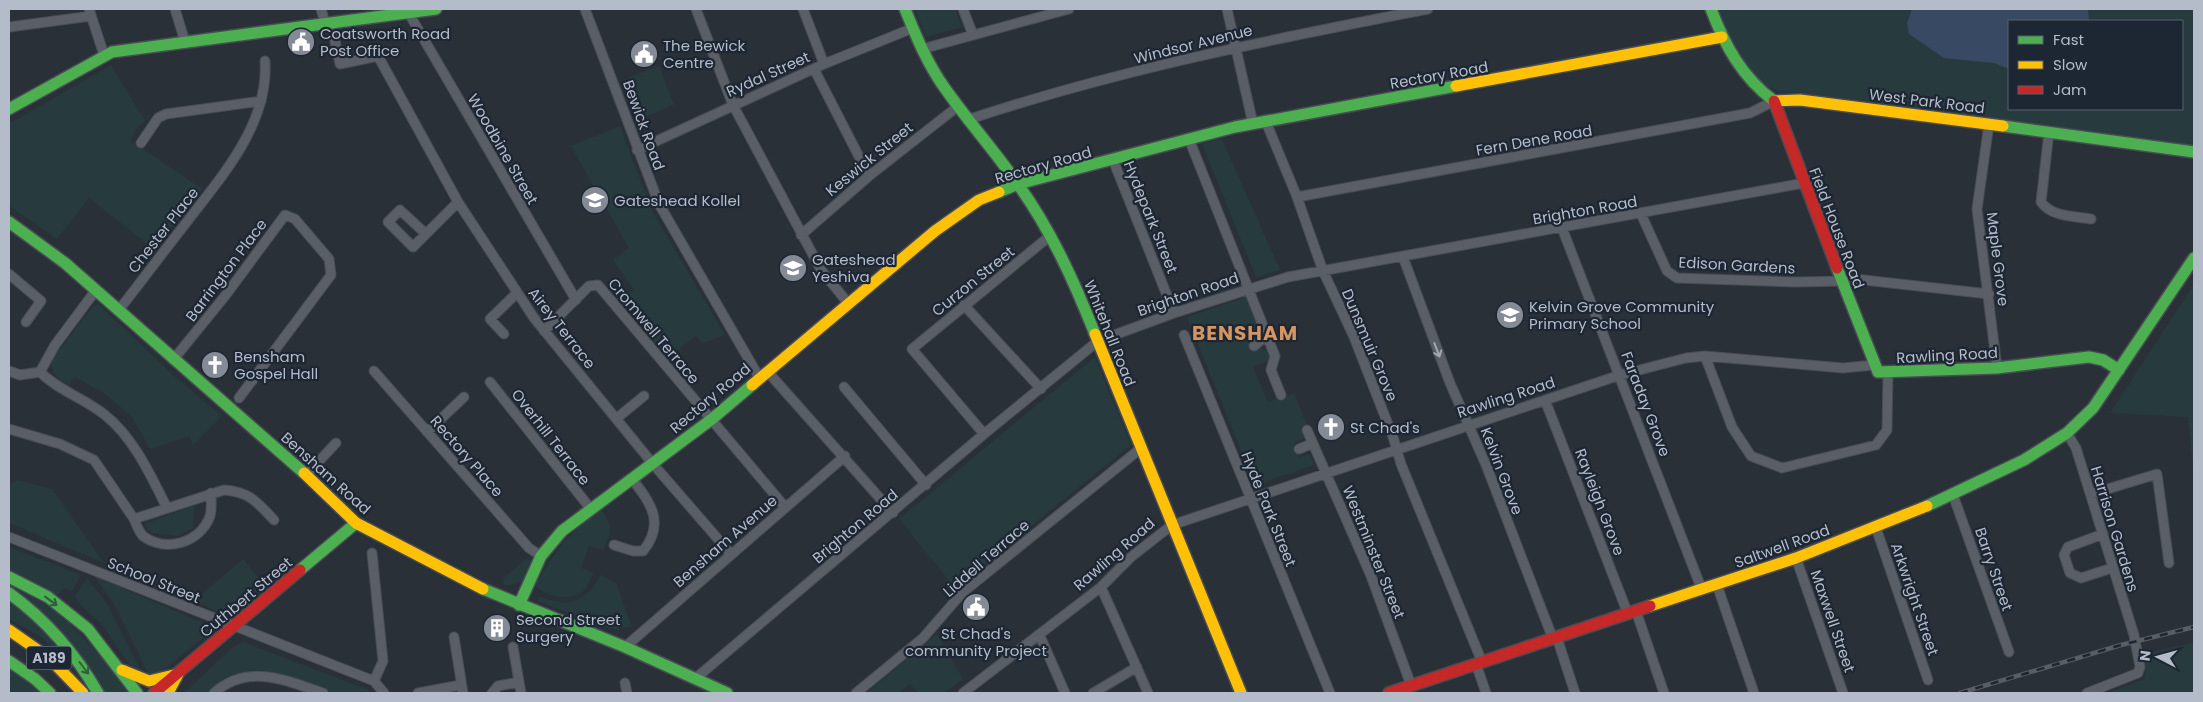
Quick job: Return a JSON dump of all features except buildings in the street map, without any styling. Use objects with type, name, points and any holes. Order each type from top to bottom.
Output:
[{"type":"main road","points":[[9,109],[104,56],[185,42],[328,23],[382,12],[436,9]]},
{"type":"main road","name":"Whitehall Road","points":[[906,9],[922,49],[957,107],[1018,184],[1051,235],[1075,284],[1140,449],[1241,693]]},
{"type":"main road","points":[[1711,9],[1733,58],[1746,76],[1774,101]]},
{"type":"main road","name":"Rectory Road","points":[[519,605],[541,556],[562,531],[590,508],[632,480],[712,419],[848,303],[963,210],[979,200],[1018,184],[1253,124],[1722,37]]},
{"type":"main road","name":"West Park Road","points":[[1774,101],[1800,100],[2194,152]]},
{"type":"main road","name":"Field House Road","points":[[1774,101],[1874,365]]},
{"type":"main road","name":"Bensham Road","points":[[9,222],[52,252],[96,290],[173,360],[306,475],[356,523],[462,580],[625,647],[728,693]]},
{"type":"main road","name":"Saltwell Road","points":[[1393,693],[1411,685],[1796,558],[1876,528],[1953,495],[2024,460],[2067,433],[2093,408],[2194,258]]},
{"type":"main road","name":"Rawling Road","points":[[1874,365],[1878,372],[1888,373],[1998,368],[2089,357],[2103,360],[2119,370]]},
{"type":"main road","name":"Cuthbert Street","points":[[154,693],[236,626],[356,523]]},
{"type":"main road","points":[[9,577],[48,598],[88,629],[137,693]]},
{"type":"main road","points":[[9,593],[28,607],[61,639],[88,675],[98,693]]},
{"type":"main road","name":"A189","points":[[9,630],[38,649],[64,671],[83,693]]},
{"type":"main road","name":"A189","points":[[9,640],[41,663],[71,693]]},
{"type":"main road","points":[[9,661],[35,679],[50,693]]},
{"type":"main road","points":[[120,669],[148,682],[156,682],[178,674]]},
{"type":"main road","points":[[168,693],[178,674]]},
{"type":"street","points":[[175,9],[185,42]]},
{"type":"street","points":[[321,9],[328,23]]},
{"type":"street","name":"Bewick Road","points":[[585,9],[659,204],[763,374],[836,450],[845,456],[893,513]]},
{"type":"street","points":[[696,9],[733,105],[821,270],[848,303]]},
{"type":"street","points":[[803,9],[824,64]]},
{"type":"street","points":[[963,9],[973,35]]},
{"type":"street","points":[[922,49],[1069,9]]},
{"type":"street","points":[[1227,9],[1253,124]]},
{"type":"street","name":"Windsor Avenue","points":[[967,120],[1011,105],[1235,46],[1428,9]]},
{"type":"street","points":[[9,27],[90,12],[104,56]]},
{"type":"street","name":"Woodbine Street","points":[[408,12],[576,300]]},
{"type":"street","name":"Airey Terrace","points":[[328,23],[340,64],[378,56],[458,202],[517,293],[544,331],[653,464],[731,554]]},
{"type":"street","name":"Rydal Street","points":[[637,150],[824,64],[913,28]]},
{"type":"street","name":"Chester Place","points":[[118,311],[230,165],[242,146],[261,101],[266,81],[265,61]]},
{"type":"street","points":[[814,69],[869,176]]},
{"type":"street","points":[[141,143],[158,118],[166,114],[261,101]]},
{"type":"street","name":"Fern Dene Road","points":[[1297,197],[1750,113],[1774,101]]},
{"type":"street","name":"Keswick Street","points":[[801,235],[869,176],[957,107]]},
{"type":"street","name":"Dunsmuir Grove","points":[[1266,122],[1297,197],[1323,271],[1354,337],[1397,448],[1401,464],[1479,663],[1486,693]]},
{"type":"street","name":"Maple Grove","points":[[1989,124],[1977,209],[1998,368]]},
{"type":"street","points":[[2049,132],[2041,202],[2046,209],[2055,213],[2091,218]]},
{"type":"street","points":[[1189,139],[1275,356],[1272,370],[1281,395]]},
{"type":"street","name":"Hydepark Street","points":[[1113,160],[1174,313]]},
{"type":"street","name":"Brighton Road","points":[[696,678],[984,434],[1098,341],[1174,313],[1288,276],[1403,257],[1804,183]]},
{"type":"street","points":[[426,234],[458,202]]},
{"type":"street","name":"Edison Gardens","points":[[1641,214],[1667,271],[1677,278],[1796,282],[1855,279],[1989,294]]},
{"type":"street","name":"Barrington Place","points":[[173,360],[225,296],[285,215],[295,219],[329,259],[331,274],[239,398]]},
{"type":"street","name":"Faraday Grove","points":[[1562,228],[1702,590]]},
{"type":"street","name":"Curzon Street","points":[[984,434],[912,349],[1051,235]]},
{"type":"street","name":"Kelvin Grove","points":[[1403,257],[1424,317],[1555,638],[1575,693]]},
{"type":"street","points":[[9,274],[41,302],[26,322]]},
{"type":"street","name":"Cromwell Terrace","points":[[576,300],[594,284],[602,288],[785,507]]},
{"type":"street","points":[[9,371],[20,376],[40,372],[55,345],[96,290]]},
{"type":"street","points":[[504,334],[490,319],[517,293]]},
{"type":"street","points":[[544,331],[576,300]]},
{"type":"street","points":[[964,305],[1041,389]]},
{"type":"street","points":[[1254,346],[1267,334]]},
{"type":"street","name":"Hyde Park Street","points":[[1184,335],[1330,693]]},
{"type":"street","points":[[1705,356],[1732,427],[1751,456],[1782,468],[1876,445],[1887,430],[1888,373]]},
{"type":"street","name":"Rawling Road","points":[[963,693],[1040,636],[1101,587],[1131,557],[1172,525],[1327,475],[1397,448],[1620,375],[1686,358],[1705,356],[1843,368],[1874,365]]},
{"type":"street","points":[[40,372],[53,385],[84,400],[107,416],[124,436],[146,468],[167,508]]},
{"type":"street","name":"Rectory Place","points":[[374,372],[529,548],[541,556]]},
{"type":"street","name":"Overhill Terrace","points":[[490,382],[590,508]]},
{"type":"street","points":[[844,386],[926,485]]},
{"type":"street","points":[[617,418],[644,396]]},
{"type":"street","points":[[427,432],[464,397]]},
{"type":"street","name":"Rayleigh Grove","points":[[1545,400],[1664,693]]},
{"type":"street","points":[[9,429],[60,444],[94,460],[134,519],[142,535],[161,545],[182,543],[201,534],[211,515],[211,493]]},
{"type":"street","name":"Westminster Street","points":[[1306,430],[1371,576],[1411,685]]},
{"type":"street","name":"Harrison Gardens","points":[[2067,433],[2076,448],[2091,494],[2134,635],[2140,661],[2138,673],[2086,693]]},
{"type":"street","points":[[306,475],[336,443]]},
{"type":"street","points":[[1299,449],[1311,444]]},
{"type":"street","name":"Liddell Terrace","points":[[856,693],[923,638],[962,593],[1140,449]]},
{"type":"street","name":"Bensham Avenue","points":[[625,647],[845,456]]},
{"type":"street","points":[[2091,494],[2157,474],[2169,563]]},
{"type":"street","points":[[614,545],[633,551],[643,551],[649,544],[653,532],[654,517],[650,502],[632,480]]},
{"type":"street","points":[[134,519],[224,490],[240,491],[255,500],[274,520]]},
{"type":"street","name":"Barry Street","points":[[1953,495],[2009,652]]},
{"type":"street","name":"Arkwright Street","points":[[1876,528],[1928,680]]},
{"type":"street","points":[[2103,534],[2068,547],[2064,555],[2070,573],[2081,578],[2112,568]]},
{"type":"street","name":"School Street","points":[[9,538],[374,681]]},
{"type":"street","points":[[372,553],[383,662],[374,681],[384,693]]},
{"type":"street","name":"Maxwell Street","points":[[1796,558],[1843,693]]},
{"type":"street","points":[[1717,585],[1754,693]]},
{"type":"street","points":[[1101,587],[1148,693]]},
{"type":"street","points":[[1040,636],[1065,693]]},
{"type":"street","points":[[418,693],[462,689],[454,637]]},
{"type":"street","points":[[513,647],[521,693]]},
{"type":"street","points":[[1093,693],[1137,667]]},
{"type":"street","points":[[214,693],[235,678],[250,676],[280,678],[323,693]]},
{"type":"street","points":[[492,693],[498,686],[519,682]]},
{"type":"street","points":[[625,683],[627,693]]},
{"type":"green space","points":[[915,9],[955,9],[962,27],[926,37]]},
{"type":"green space","points":[[1718,9],[2194,9],[2194,146],[1894,104],[1780,91],[1762,84],[1745,68],[1729,39]]},
{"type":"green space","points":[[111,65],[145,121],[137,128],[130,140],[202,189],[154,249],[89,198],[57,239],[9,206],[9,124]]},
{"type":"green space","points":[[659,66],[674,105],[644,117],[629,77]]},
{"type":"green space","points":[[620,126],[652,211],[725,335],[702,343],[696,336],[667,358],[621,300],[634,290],[613,260],[629,248],[571,146]]},
{"type":"green space","points":[[1222,139],[1280,270],[1256,277],[1202,144]]},
{"type":"green space","points":[[2194,284],[2194,479],[2188,417],[2110,413]]},
{"type":"green space","points":[[1246,297],[1261,331],[1249,345],[1255,351],[1260,348],[1270,352],[1272,359],[1253,367],[1268,402],[1294,393],[1307,425],[1302,427],[1306,437],[1294,443],[1299,457],[1310,454],[1315,465],[1255,485],[1187,317]]},
{"type":"green space","points":[[98,304],[173,375],[222,416],[193,445],[190,436],[150,449],[132,417],[104,393],[74,377],[70,385],[54,373],[51,361],[93,306]]},
{"type":"green space","points":[[1095,357],[1131,445],[955,588],[899,519]]},
{"type":"green space","points":[[18,480],[52,489],[104,563],[9,523],[9,485]]},
{"type":"green space","points":[[194,506],[193,528],[178,536],[151,533],[144,524]]},
{"type":"green space","points":[[601,509],[608,520],[610,529],[603,550],[589,546],[581,568],[594,573],[586,588],[575,596],[560,597],[546,593],[535,585],[564,543],[579,527]]},
{"type":"green space","points":[[9,547],[81,575],[72,591],[64,588],[57,595],[9,569]]},
{"type":"green space","points":[[527,558],[531,561],[522,582],[506,586],[503,583],[504,578]]},
{"type":"green space","points":[[243,559],[267,588],[229,617],[194,601]]},
{"type":"green space","points":[[601,575],[616,583],[632,627],[610,629],[538,601],[539,596],[559,602],[575,601],[588,592]]},
{"type":"green space","points":[[94,576],[215,628],[161,672],[148,674],[114,604]]},
{"type":"green space","points":[[87,578],[108,605],[143,675],[127,662],[105,628],[77,601],[75,596]]},
{"type":"green space","points":[[9,585],[45,604],[76,630],[103,660],[127,693],[104,693]]},
{"type":"green space","points":[[9,601],[44,629],[80,674],[41,637],[9,619]]},
{"type":"green space","points":[[937,634],[963,679],[944,693],[918,693],[910,684],[898,693],[886,693],[884,691],[881,693],[866,693]]},
{"type":"green space","points":[[243,642],[367,689],[372,693],[334,693],[279,674],[253,670],[226,677],[207,693],[184,693],[234,646]]},
{"type":"green space","points":[[2194,643],[2194,693],[2107,693],[2145,679],[2146,653]]},
{"type":"green space","points":[[9,666],[42,693],[9,693]]},
{"type":"water","points":[[1912,9],[2088,9],[2089,20],[2008,20],[2008,69],[1994,63],[1944,58],[1909,34],[1907,23]]},
{"type":"railway","points":[[1960,693],[2121,645],[2194,627]]},
{"type":"traffic: fast","points":[[9,109],[112,52],[436,9]]},
{"type":"traffic: fast","points":[[905,9],[922,49],[938,78],[1008,171],[1041,219],[1070,275],[1095,334]]},
{"type":"traffic: fast","points":[[1711,9],[1722,36],[1736,60],[1753,82],[1774,101]]},
{"type":"traffic: fast","points":[[999,192],[1018,184],[1235,127],[1456,86]]},
{"type":"traffic: fast","points":[[2003,126],[2194,152]]},
{"type":"traffic: fast","points":[[9,222],[65,263],[304,473]]},
{"type":"traffic: fast","points":[[1927,506],[2024,460],[2067,433],[2093,408],[2194,258]]},
{"type":"traffic: fast","points":[[1837,268],[1878,372],[1997,368],[2089,357],[2103,360],[2119,370]]},
{"type":"traffic: fast","points":[[519,605],[541,556],[562,531],[712,419],[752,385]]},
{"type":"traffic: fast","points":[[300,570],[356,523]]},
{"type":"traffic: fast","points":[[9,577],[48,597],[88,629],[137,693]]},
{"type":"traffic: fast","points":[[483,589],[625,647],[727,693]]},
{"type":"traffic: fast","points":[[9,593],[23,603],[59,638],[80,664],[98,693]]},
{"type":"traffic: fast","points":[[9,661],[35,679],[50,693]]},
{"type":"traffic: slow","points":[[1456,86],[1722,37]]},
{"type":"traffic: slow","points":[[1774,101],[1800,100],[2003,126]]},
{"type":"traffic: slow","points":[[752,385],[935,231],[979,200],[999,192]]},
{"type":"traffic: slow","points":[[1095,334],[1241,693]]},
{"type":"traffic: slow","points":[[304,473],[356,523],[483,589]]},
{"type":"traffic: slow","points":[[1650,606],[1796,558],[1927,506]]},
{"type":"traffic: slow","points":[[9,630],[49,658],[83,693]]},
{"type":"traffic: slow","points":[[122,670],[149,681],[178,674]]},
{"type":"traffic: slow","points":[[168,693],[178,674]]},
{"type":"traffic: jam","points":[[1774,101],[1837,268]]},
{"type":"traffic: jam","points":[[154,693],[300,570]]},
{"type":"traffic: jam","points":[[1389,693],[1650,606]]},
{"type":"place","name":"Coatsworth Road Post Office","points":[[301,42]]},
{"type":"place","name":"The Bewick Centre","points":[[644,54]]},
{"type":"place","name":"Gateshead Kollel","points":[[595,200]]},
{"type":"place","name":"Gateshead Yeshiva","points":[[793,268]]},
{"type":"place","name":"Kelvin Grove Community Primary School","points":[[1510,315]]},
{"type":"place","name":"Bensham Gospel Hall","points":[[215,365]]},
{"type":"place","name":"St Chad's","points":[[1331,427]]},
{"type":"place","name":"St Chad's community Project","points":[[976,607]]},
{"type":"place","name":"Second Street Surgery","points":[[497,628]]},
{"type":"district","name":"BENSHAM","points":[[1245,333]]}]
